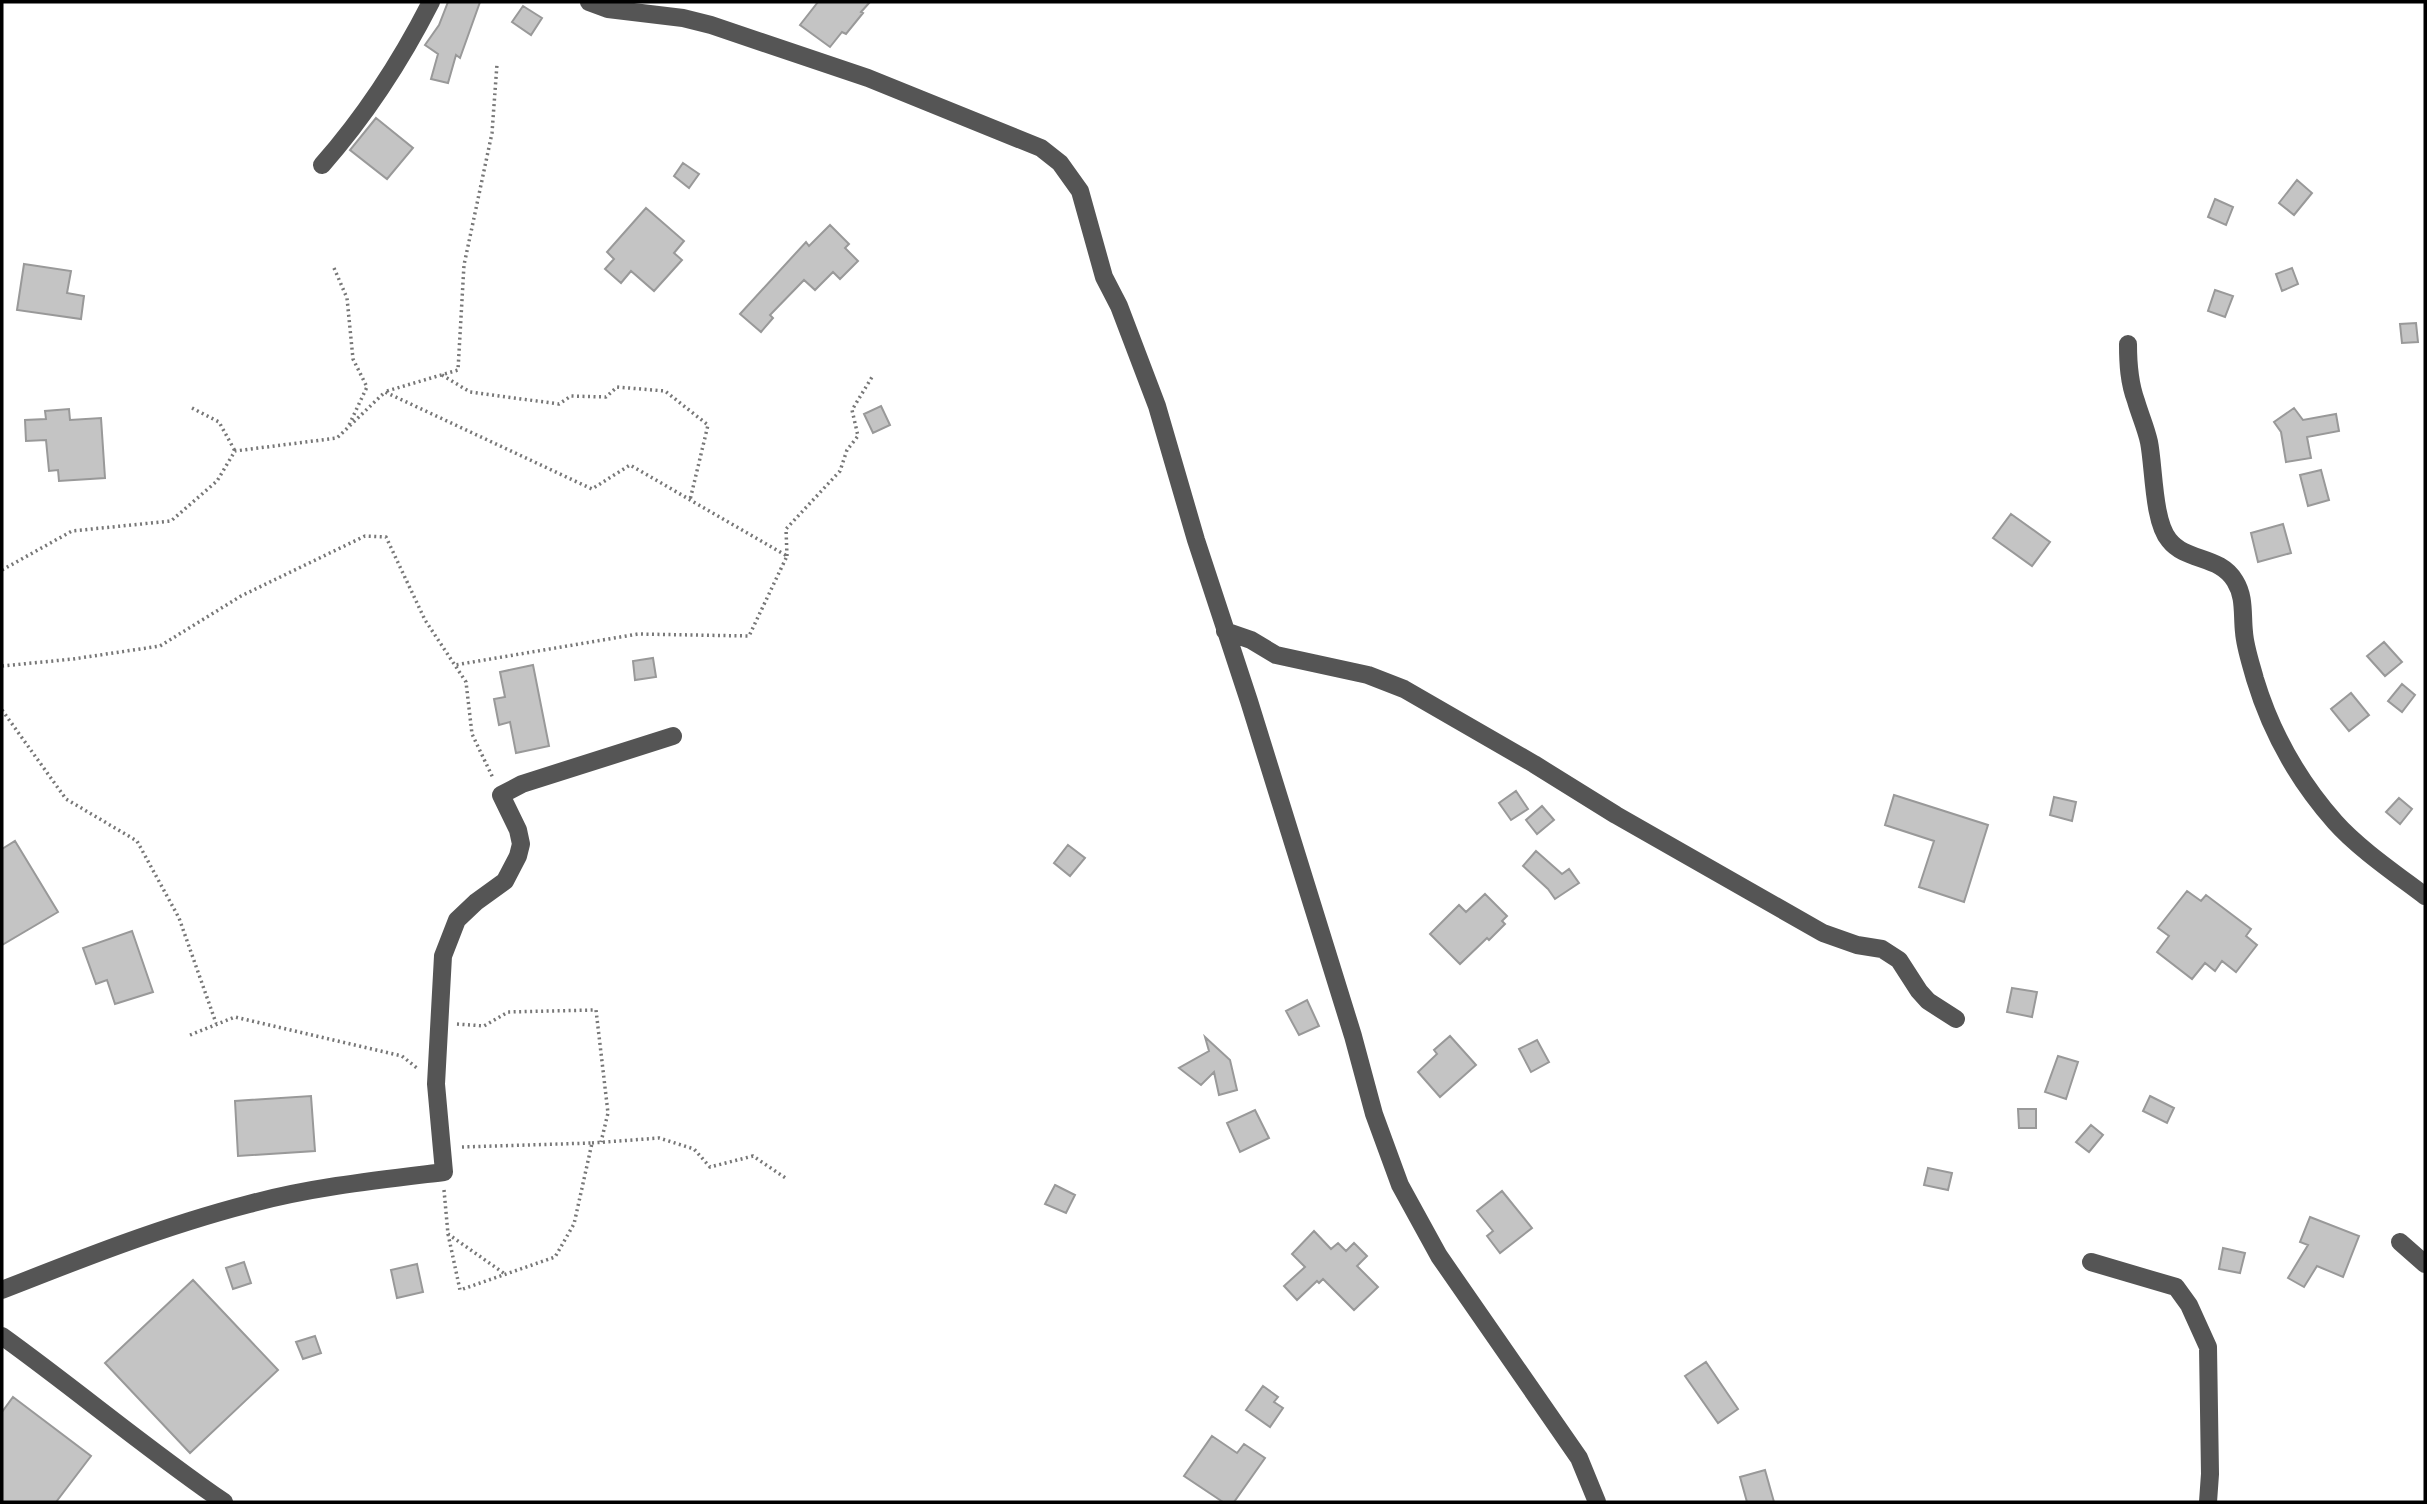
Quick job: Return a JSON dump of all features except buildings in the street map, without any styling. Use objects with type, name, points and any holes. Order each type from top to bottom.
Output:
[{"type":"street","points":[[322,165],[350,134],[377,96],[408,47],[431,2]]},
{"type":"street","points":[[589,2],[608,9],[712,24],[868,78],[1041,148],[1060,163],[1080,191],[1104,277],[1119,306],[1157,406],[1353,1036],[1374,1114],[1400,1185],[1439,1256],[1579,1458],[1597,1502]]},
{"type":"street","points":[[2128,344],[2128,372],[2146,430],[2160,517],[2167,538],[2180,551],[2218,564],[2230,573],[2236,582],[2244,604],[2244,634],[2256,680],[2271,723],[2295,770],[2336,823],[2425,896]]},
{"type":"street","points":[[1225,631],[1251,640],[1276,655],[1368,675],[1404,689],[1534,764],[1616,816],[1822,933],[1857,945],[1882,949],[1899,960],[1928,1001],[1956,1019]]},
{"type":"street","points":[[2,1290],[117,1245],[249,1204],[304,1192],[443,1172],[436,1084],[443,956],[457,920],[505,881],[518,856],[521,844],[518,830],[501,795],[522,784],[673,736]]},
{"type":"street","points":[[2400,1242],[2425,1264]]},
{"type":"street","points":[[2091,1262],[2176,1287],[2189,1305],[2208,1348],[2208,1502]]},
{"type":"street","points":[[2,1336],[178,1471],[224,1502]]},
{"type":"path","points":[[235,451],[337,438],[385,392],[458,370],[464,265],[492,133],[497,64]]},
{"type":"path","points":[[334,268],[347,298],[353,359],[367,387],[348,426]]},
{"type":"path","points":[[442,374],[470,392],[559,404],[571,396],[606,397],[617,387],[665,391],[708,425],[690,500]]},
{"type":"path","points":[[456,665],[638,634],[748,636],[787,556],[786,529],[841,471],[847,450],[858,436],[852,410],[872,377]]},
{"type":"path","points":[[385,392],[592,489],[629,465],[787,556]]},
{"type":"path","points":[[192,408],[219,422],[235,451]]},
{"type":"path","points":[[2,570],[72,531],[171,521],[217,481],[235,451]]},
{"type":"path","points":[[2,666],[160,646],[241,596],[365,536],[386,537],[425,620],[466,682],[472,734],[501,795]]},
{"type":"path","points":[[2,710],[66,799],[137,841],[179,918],[216,1023]]},
{"type":"path","points":[[438,1023],[484,1026],[508,1012],[596,1010],[608,1113],[601,1142]]},
{"type":"path","points":[[190,1035],[235,1017],[402,1056],[436,1084]]},
{"type":"path","points":[[442,1148],[659,1138],[694,1149],[709,1167],[753,1156],[787,1180]]},
{"type":"path","points":[[445,1203],[448,1234],[460,1290],[555,1257],[574,1224],[592,1143]]},
{"type":"path","points":[[448,1234],[505,1274]]}]
